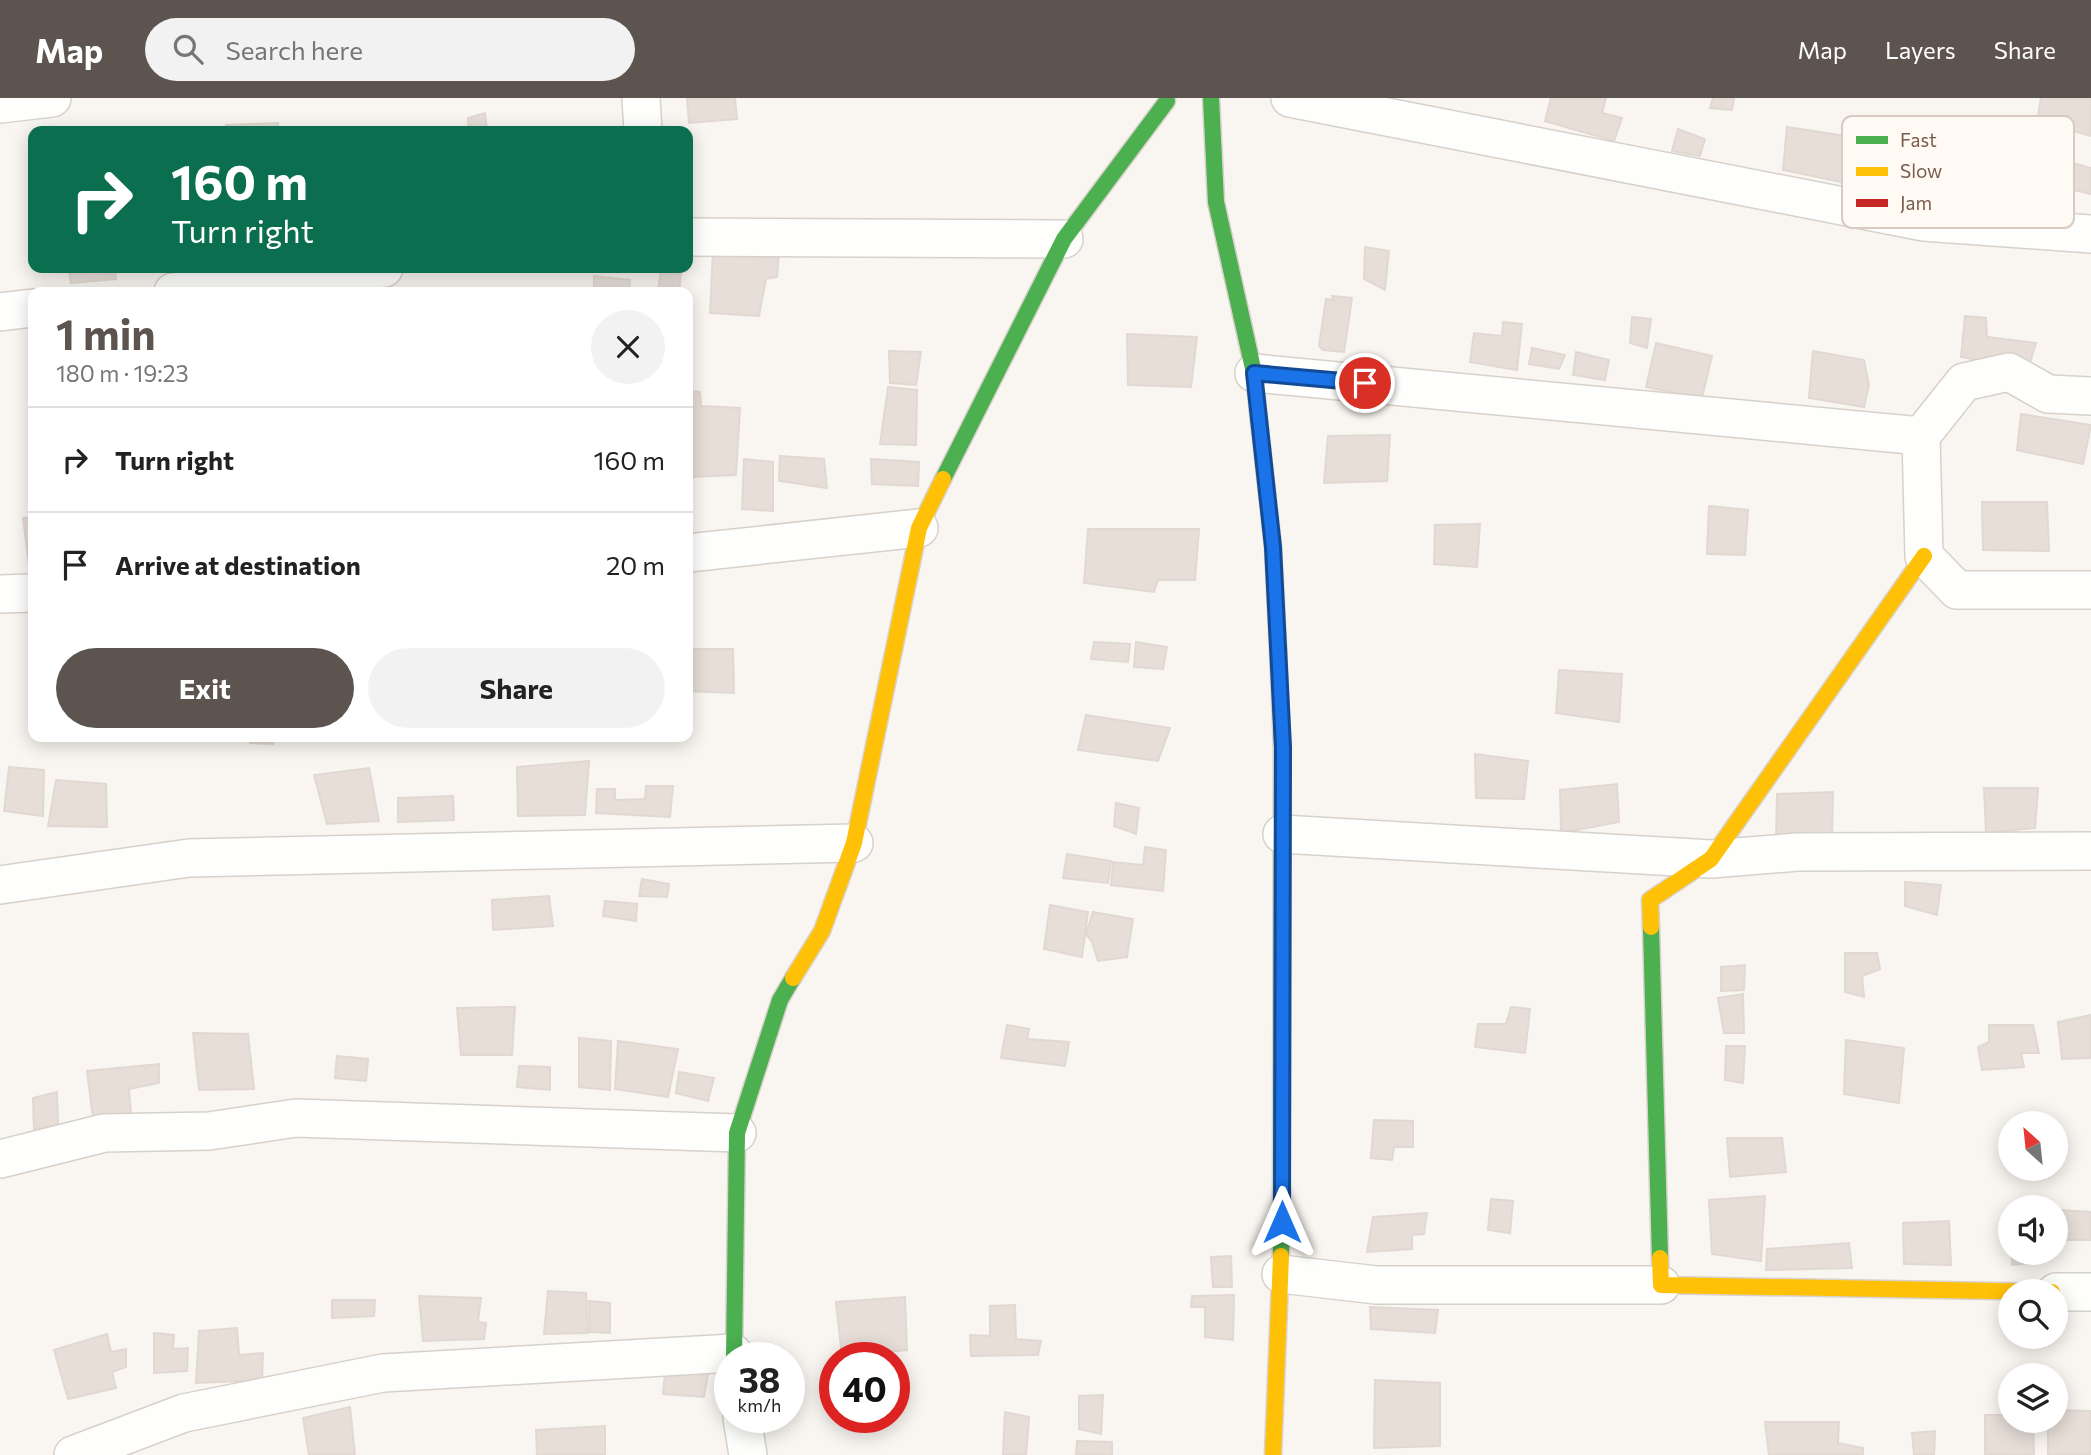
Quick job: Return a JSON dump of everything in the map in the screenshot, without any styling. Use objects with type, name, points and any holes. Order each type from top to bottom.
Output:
[{"type":"street","points":[[0,104],[52,98]]},
{"type":"street","points":[[641,98],[643,126]]},
{"type":"street","points":[[1211,98],[1216,202],[1254,373],[1273,547],[1283,747],[1281,1274],[1273,1455]]},
{"type":"street","points":[[1290,98],[1842,206]]},
{"type":"street","points":[[734,1342],[737,1133],[780,1000],[822,931],[854,843],[919,528],[1064,239],[1166,99]]},
{"type":"street","points":[[2008,228],[2091,234]]},
{"type":"street","points":[[693,237],[1064,239]]},
{"type":"street","points":[[217,287],[340,273]]},
{"type":"street","points":[[0,312],[28,309]]},
{"type":"street","points":[[1661,1285],[1650,900],[1711,859],[1923,556],[1921,436],[1964,382],[2010,372],[2048,394],[2091,396]]},
{"type":"street","points":[[1254,373],[1921,436]]},
{"type":"street","points":[[693,552],[919,528]]},
{"type":"street","points":[[1923,556],[1957,590],[2091,590]]},
{"type":"street","points":[[0,594],[28,593]]},
{"type":"street","points":[[1282,834],[1711,859],[1798,852],[2091,851]]},
{"type":"street","points":[[0,885],[190,858],[854,843]]},
{"type":"street","points":[[0,1159],[104,1133],[209,1131],[296,1118],[737,1133]]},
{"type":"street","points":[[1281,1274],[1376,1285],[1661,1285],[1998,1291]]},
{"type":"street","points":[[2068,1292],[2091,1292]]},
{"type":"street","points":[[73,1455],[184,1413],[383,1373],[714,1356]]},
{"type":"street","points":[[745,1433],[748,1455]]},
{"type":"building","points":[[687,98],[735,98],[737,119],[689,123]]},
{"type":"building","points":[[1551,98],[1606,98],[1602,113],[1622,118],[1614,141],[1545,121]]},
{"type":"building","points":[[1713,98],[1734,98],[1732,110],[1710,108]]},
{"type":"building","points":[[2041,98],[2091,98],[2091,136],[2074,131],[2074,116],[2038,116]]},
{"type":"building","points":[[485,113],[486,126],[469,126],[468,118]]},
{"type":"building","points":[[278,123],[278,126],[226,125]]},
{"type":"building","points":[[1787,127],[1842,135],[1842,182],[1783,170]]},
{"type":"building","points":[[1678,129],[1705,139],[1700,156],[1672,151]]},
{"type":"building","points":[[2074,163],[2091,168],[2091,194],[2074,190]]},
{"type":"building","points":[[1365,247],[1389,251],[1385,290],[1364,279]]},
{"type":"building","points":[[713,252],[779,253],[777,277],[766,279],[759,316],[710,313]]},
{"type":"building","points":[[69,273],[115,273],[116,279],[71,283]]},
{"type":"building","points":[[660,273],[681,273],[680,287],[659,287]]},
{"type":"building","points":[[594,276],[630,280],[629,287],[594,287]]},
{"type":"building","points":[[1332,296],[1352,298],[1344,352],[1323,350],[1319,346],[1326,299],[1333,300]]},
{"type":"building","points":[[1965,316],[1986,318],[1987,337],[2036,343],[2028,369],[1961,357]]},
{"type":"building","points":[[1632,317],[1651,319],[1647,348],[1630,343]]},
{"type":"building","points":[[1503,322],[1522,324],[1517,370],[1470,362],[1474,333],[1502,336]]},
{"type":"building","points":[[1127,334],[1197,337],[1191,387],[1128,385]]},
{"type":"building","points":[[1656,343],[1712,356],[1702,398],[1646,387]]},
{"type":"building","points":[[1532,348],[1565,355],[1559,369],[1529,364]]},
{"type":"building","points":[[889,351],[921,352],[916,385],[890,383]]},
{"type":"building","points":[[1813,351],[1864,360],[1869,385],[1864,407],[1809,398]]},
{"type":"building","points":[[1576,352],[1609,360],[1605,380],[1573,375]]},
{"type":"building","points":[[888,387],[917,390],[916,445],[880,444]]},
{"type":"building","points":[[693,391],[700,392],[701,406],[740,408],[736,475],[693,477]]},
{"type":"building","points":[[2021,414],[2091,425],[2083,464],[2017,450]]},
{"type":"building","points":[[1390,435],[1387,481],[1324,483],[1328,436]]},
{"type":"building","points":[[780,456],[824,459],[827,488],[779,481]]},
{"type":"building","points":[[744,459],[773,462],[773,511],[742,509]]},
{"type":"building","points":[[871,459],[919,462],[918,486],[872,484]]},
{"type":"building","points":[[1982,502],[2047,502],[2049,551],[1983,550]]},
{"type":"building","points":[[1709,506],[1748,510],[1745,555],[1707,554]]},
{"type":"building","points":[[23,518],[28,518],[28,557]]},
{"type":"building","points":[[1480,524],[1477,567],[1434,564],[1435,525]]},
{"type":"building","points":[[1088,529],[1199,529],[1195,580],[1158,580],[1154,592],[1084,583]]},
{"type":"building","points":[[1094,642],[1130,644],[1128,662],[1091,659]]},
{"type":"building","points":[[1136,642],[1167,647],[1163,669],[1134,667]]},
{"type":"building","points":[[693,649],[733,649],[734,693],[693,691]]},
{"type":"building","points":[[1559,670],[1622,674],[1619,722],[1556,713]]},
{"type":"building","points":[[1086,715],[1170,728],[1158,761],[1078,750]]},
{"type":"building","points":[[273,742],[273,744],[250,743]]},
{"type":"building","points":[[1475,754],[1528,761],[1524,799],[1476,798]]},
{"type":"building","points":[[589,761],[585,815],[518,816],[517,767]]},
{"type":"building","points":[[9,767],[44,770],[43,816],[4,811]]},
{"type":"building","points":[[369,768],[379,821],[327,824],[314,775]]},
{"type":"building","points":[[56,780],[106,784],[107,827],[48,826]]},
{"type":"building","points":[[1617,784],[1619,822],[1561,833],[1560,790]]},
{"type":"building","points":[[646,786],[673,786],[670,817],[596,813],[597,789],[615,789],[615,800],[645,799]]},
{"type":"building","points":[[1984,788],[2038,788],[2035,828],[1986,833]]},
{"type":"building","points":[[1833,792],[1832,836],[1776,841],[1777,794]]},
{"type":"building","points":[[453,796],[454,820],[398,822],[398,798]]},
{"type":"building","points":[[1116,803],[1139,808],[1136,834],[1114,826]]},
{"type":"building","points":[[1145,847],[1166,850],[1163,891],[1111,885],[1113,862],[1143,865]]},
{"type":"building","points":[[1067,854],[1111,861],[1108,883],[1063,878]]},
{"type":"building","points":[[642,879],[669,884],[667,897],[639,896]]},
{"type":"building","points":[[1905,882],[1941,885],[1937,915],[1905,906]]},
{"type":"building","points":[[549,896],[553,926],[493,930],[492,900]]},
{"type":"building","points":[[605,901],[637,904],[636,921],[603,916]]},
{"type":"building","points":[[1050,905],[1088,912],[1082,957],[1044,949]]},
{"type":"building","points":[[1093,912],[1133,919],[1127,957],[1098,961],[1092,942],[1086,934]]},
{"type":"building","points":[[1845,953],[1877,953],[1880,969],[1862,976],[1864,997],[1845,992]]},
{"type":"building","points":[[1745,965],[1744,990],[1721,991],[1721,967]]},
{"type":"building","points":[[1743,994],[1744,1033],[1724,1033],[1718,998]]},
{"type":"building","points":[[515,1007],[512,1055],[461,1055],[457,1008]]},
{"type":"building","points":[[1511,1007],[1530,1009],[1525,1053],[1475,1047],[1478,1024],[1506,1024]]},
{"type":"building","points":[[2091,1015],[2091,1058],[2062,1059],[2058,1022]]},
{"type":"building","points":[[1007,1025],[1029,1029],[1027,1039],[1069,1042],[1065,1066],[1001,1058]]},
{"type":"building","points":[[1989,1025],[2033,1025],[2039,1053],[2021,1053],[2024,1067],[1982,1070],[1978,1047],[1989,1042]]},
{"type":"building","points":[[193,1033],[248,1034],[254,1089],[199,1090]]},
{"type":"building","points":[[579,1038],[611,1041],[610,1090],[579,1087]]},
{"type":"building","points":[[1846,1040],[1904,1048],[1899,1103],[1844,1094]]},
{"type":"building","points":[[618,1041],[678,1049],[668,1097],[615,1089]]},
{"type":"building","points":[[1726,1046],[1745,1046],[1743,1083],[1725,1080]]},
{"type":"building","points":[[337,1056],[368,1059],[366,1081],[335,1078]]},
{"type":"building","points":[[159,1064],[159,1083],[129,1089],[131,1113],[93,1118],[87,1071]]},
{"type":"building","points":[[519,1066],[550,1067],[550,1090],[517,1087]]},
{"type":"building","points":[[679,1072],[714,1078],[708,1101],[676,1093]]},
{"type":"building","points":[[57,1092],[58,1125],[34,1129],[33,1098]]},
{"type":"building","points":[[1374,1120],[1413,1121],[1413,1147],[1394,1147],[1392,1160],[1371,1158]]},
{"type":"building","points":[[1727,1138],[1782,1138],[1786,1172],[1730,1177]]},
{"type":"building","points":[[1765,1196],[1761,1261],[1712,1254],[1709,1200]]},
{"type":"building","points":[[1491,1199],[1513,1201],[1510,1233],[1488,1230]]},
{"type":"building","points":[[2068,1211],[2091,1212],[2091,1240],[2068,1240]]},
{"type":"building","points":[[1427,1213],[1424,1234],[1412,1235],[1412,1249],[1367,1252],[1373,1217]]},
{"type":"building","points":[[1949,1221],[1951,1265],[1904,1264],[1903,1223]]},
{"type":"building","points":[[1849,1243],[1852,1268],[1766,1270],[1767,1249]]},
{"type":"building","points":[[1231,1256],[1232,1287],[1213,1287],[1211,1257]]},
{"type":"building","points":[[548,1291],[586,1293],[588,1333],[544,1334]]},
{"type":"building","points":[[1234,1295],[1233,1340],[1205,1337],[1205,1307],[1191,1307],[1192,1296]]},
{"type":"building","points":[[419,1296],[481,1298],[478,1322],[486,1323],[484,1339],[423,1341]]},
{"type":"building","points":[[905,1297],[907,1342],[840,1342],[836,1302]]},
{"type":"building","points":[[332,1300],[375,1300],[374,1316],[332,1318]]},
{"type":"building","points":[[589,1301],[610,1303],[610,1333],[590,1332]]},
{"type":"building","points":[[1015,1305],[1016,1339],[1041,1341],[1038,1355],[971,1356],[970,1335],[990,1336],[990,1306]]},
{"type":"building","points":[[1370,1307],[1438,1310],[1435,1333],[1371,1329]]},
{"type":"building","points":[[237,1328],[239,1355],[263,1353],[262,1380],[196,1383],[199,1331]]},
{"type":"building","points":[[154,1333],[174,1335],[173,1349],[188,1348],[187,1371],[154,1373]]},
{"type":"building","points":[[107,1334],[111,1352],[126,1349],[126,1367],[112,1372],[116,1388],[68,1399],[54,1350]]},
{"type":"building","points":[[665,1372],[708,1375],[704,1397],[663,1394]]},
{"type":"building","points":[[1375,1380],[1440,1383],[1440,1446],[1374,1448]]},
{"type":"building","points":[[1103,1395],[1101,1434],[1079,1429],[1079,1396]]},
{"type":"building","points":[[350,1407],[355,1455],[309,1455],[303,1418]]},
{"type":"building","points":[[2068,1410],[2091,1411],[2091,1455],[2048,1455],[2048,1433],[2068,1433]]},
{"type":"building","points":[[1005,1412],[1029,1417],[1026,1455],[1003,1455]]},
{"type":"building","points":[[1985,1415],[1998,1415],[1998,1433],[2033,1433],[2034,1455],[1985,1455]]},
{"type":"building","points":[[1765,1422],[1839,1422],[1838,1443],[1863,1448],[1863,1455],[1769,1455]]},
{"type":"building","points":[[605,1426],[605,1455],[537,1455],[536,1430]]},
{"type":"building","points":[[1935,1431],[1934,1455],[1914,1455],[1912,1433]]},
{"type":"building","points":[[1077,1441],[1112,1442],[1112,1455],[1076,1455]]},
{"type":"traffic: fast","points":[[1211,98],[1216,202],[1254,373],[1259,421]]},
{"type":"traffic: fast","points":[[943,479],[1064,239],[1167,101]]},
{"type":"traffic: fast","points":[[1278,648],[1282,747],[1281,1256]]},
{"type":"traffic: fast","points":[[1651,927],[1660,1258]]},
{"type":"traffic: fast","points":[[734,1342],[737,1133],[780,1000],[793,978]]},
{"type":"traffic: slow","points":[[793,978],[822,931],[854,843],[919,528],[943,479]]},
{"type":"traffic: slow","points":[[1651,927],[1650,900],[1711,859],[1924,556]]},
{"type":"traffic: slow","points":[[1273,1455],[1281,1256]]},
{"type":"traffic: slow","points":[[1660,1258],[1661,1285],[1998,1291]]},
{"type":"traffic: jam","points":[[1259,421],[1273,547],[1278,648]]},
{"type":"route","points":[[1282,1222],[1283,747],[1273,547],[1254,373],[1365,383]]}]
